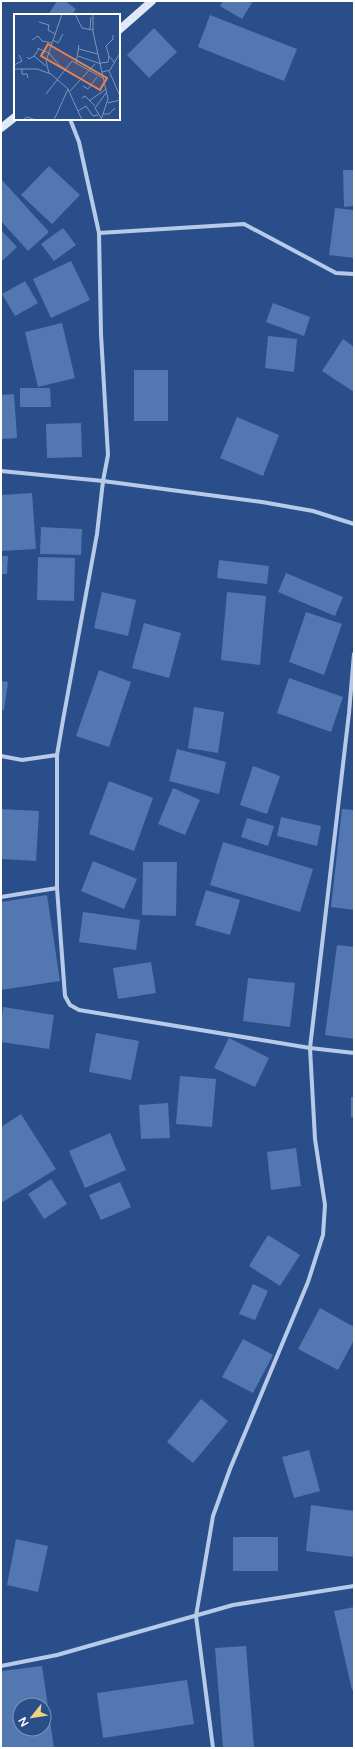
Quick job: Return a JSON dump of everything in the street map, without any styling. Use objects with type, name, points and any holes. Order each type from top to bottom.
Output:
[{"type":"main road","points":[[120,29],[152,1]]},
{"type":"main road","points":[[1,128],[14,118]]},
{"type":"street","points":[[70,120],[78,142],[99,233],[101,334],[108,455],[103,481],[97,534],[62,720],[58,755],[57,888],[65,996],[70,1005],[79,1010],[310,1048],[354,1053]]},
{"type":"street","points":[[99,233],[244,224],[336,273],[354,274]]},
{"type":"street","points":[[1,471],[103,481],[262,502],[313,511],[354,524]]},
{"type":"street","points":[[213,1748],[196,1616],[213,1516],[230,1468],[308,1282],[323,1235],[325,1205],[315,1138],[310,1048],[349,713],[354,654]]},
{"type":"street","points":[[1,756],[22,760],[58,755]]},
{"type":"street","points":[[1,897],[57,888]]},
{"type":"street","points":[[1,1666],[56,1655],[233,1605],[354,1586]]},
{"type":"building","points":[[57,1],[65,1],[76,9],[73,14],[49,14]]},
{"type":"building","points":[[223,1],[253,1],[242,19],[220,6]]},
{"type":"building","points":[[210,15],[297,49],[284,81],[198,47]]},
{"type":"building","points":[[154,28],[177,52],[149,78],[127,55]]},
{"type":"building","points":[[49,166],[80,195],[52,224],[21,195]]},
{"type":"building","points":[[343,170],[354,170],[354,206],[344,207]]},
{"type":"building","points":[[1,179],[49,232],[28,251],[1,221]]},
{"type":"building","points":[[335,208],[354,210],[354,258],[329,255]]},
{"type":"building","points":[[63,228],[76,245],[54,261],[41,244]]},
{"type":"building","points":[[1,230],[17,247],[1,262]]},
{"type":"building","points":[[71,261],[90,300],[51,318],[33,279]]},
{"type":"building","points":[[25,281],[38,303],[15,316],[2,294]]},
{"type":"building","points":[[273,303],[310,317],[304,336],[266,322]]},
{"type":"building","points":[[62,323],[75,378],[38,387],[25,332]]},
{"type":"building","points":[[268,336],[297,339],[294,372],[265,368]]},
{"type":"building","points":[[343,339],[354,347],[354,392],[322,371]]},
{"type":"building","points":[[134,370],[168,370],[168,421],[134,421]]},
{"type":"building","points":[[20,388],[50,388],[51,407],[20,407]]},
{"type":"building","points":[[14,394],[17,438],[1,439],[1,395]]},
{"type":"building","points":[[237,417],[279,435],[263,476],[220,458]]},
{"type":"building","points":[[81,423],[82,457],[47,458],[46,424]]},
{"type":"building","points":[[32,493],[36,549],[1,551],[1,495]]},
{"type":"building","points":[[41,527],[82,529],[81,555],[40,554]]},
{"type":"building","points":[[1,556],[8,556],[7,574],[1,574]]},
{"type":"building","points":[[38,557],[75,558],[74,601],[37,600]]},
{"type":"building","points":[[219,560],[269,566],[267,584],[217,578]]},
{"type":"building","points":[[286,573],[343,597],[335,616],[278,592]]},
{"type":"building","points":[[102,592],[136,600],[128,636],[94,628]]},
{"type":"building","points":[[227,592],[266,596],[260,665],[221,660]]},
{"type":"building","points":[[306,612],[342,624],[324,675],[289,662]]},
{"type":"building","points":[[144,623],[181,633],[169,678],[132,668]]},
{"type":"building","points":[[99,670],[131,682],[109,747],[76,736]]},
{"type":"building","points":[[289,678],[343,697],[331,732],[277,713]]},
{"type":"building","points":[[1,681],[8,682],[4,710],[1,710]]},
{"type":"building","points":[[194,707],[224,712],[218,753],[188,748]]},
{"type":"building","points":[[177,749],[226,762],[219,794],[169,781]]},
{"type":"building","points":[[253,766],[280,776],[267,814],[240,805]]},
{"type":"building","points":[[109,781],[153,798],[134,851],[89,834]]},
{"type":"building","points":[[173,788],[200,800],[185,835],[158,824]]},
{"type":"building","points":[[1,809],[39,811],[36,861],[1,859]]},
{"type":"building","points":[[342,809],[354,810],[354,910],[331,907]]},
{"type":"building","points":[[281,817],[321,826],[317,846],[277,836]]},
{"type":"building","points":[[247,818],[274,826],[268,846],[241,837]]},
{"type":"building","points":[[223,842],[313,869],[300,912],[210,885]]},
{"type":"building","points":[[93,861],[137,879],[124,909],[81,891]]},
{"type":"building","points":[[143,862],[177,862],[176,916],[142,915]]},
{"type":"building","points":[[206,890],[240,900],[230,935],[195,925]]},
{"type":"building","points":[[47,895],[60,981],[1,990],[1,902]]},
{"type":"building","points":[[83,912],[140,920],[136,950],[79,942]]},
{"type":"building","points":[[337,945],[354,947],[354,1039],[325,1035]]},
{"type":"building","points":[[151,962],[156,993],[118,999],[113,968]]},
{"type":"building","points":[[248,978],[295,983],[290,1027],[243,1021]]},
{"type":"building","points":[[3,1007],[54,1015],[49,1049],[1,1042]]},
{"type":"building","points":[[96,1033],[139,1041],[131,1080],[89,1072]]},
{"type":"building","points":[[229,1038],[269,1058],[255,1087],[214,1068]]},
{"type":"building","points":[[180,1076],[216,1079],[212,1127],[176,1124]]},
{"type":"building","points":[[351,1097],[354,1097],[354,1117],[351,1117]]},
{"type":"building","points":[[168,1103],[170,1138],[141,1139],[139,1105]]},
{"type":"building","points":[[21,1114],[56,1169],[1,1203],[1,1127]]},
{"type":"building","points":[[110,1133],[126,1170],[85,1188],[69,1151]]},
{"type":"building","points":[[296,1148],[301,1186],[271,1190],[267,1152]]},
{"type":"building","points":[[51,1179],[67,1204],[44,1219],[28,1194]]},
{"type":"building","points":[[120,1182],[131,1207],[101,1220],[89,1195]]},
{"type":"building","points":[[268,1235],[300,1255],[280,1286],[249,1266]]},
{"type":"building","points":[[253,1284],[268,1291],[255,1320],[239,1314]]},
{"type":"building","points":[[320,1308],[354,1327],[354,1340],[338,1370],[298,1349]]},
{"type":"building","points":[[243,1339],[273,1355],[253,1393],[222,1377]]},
{"type":"building","points":[[201,1399],[228,1421],[193,1463],[167,1442]]},
{"type":"building","points":[[309,1450],[320,1491],[294,1498],[282,1457]]},
{"type":"building","points":[[311,1505],[354,1511],[354,1557],[306,1551]]},
{"type":"building","points":[[233,1537],[278,1537],[278,1571],[233,1571]]},
{"type":"building","points":[[16,1539],[48,1546],[38,1592],[7,1585]]},
{"type":"building","points":[[354,1607],[354,1690],[352,1690],[334,1611]]},
{"type":"building","points":[[246,1646],[254,1748],[223,1748],[215,1648]]},
{"type":"building","points":[[42,1666],[47,1697],[12,1697],[12,1737],[52,1737],[52,1734],[54,1748],[1,1748],[1,1671]]},
{"type":"building","points":[[187,1680],[194,1724],[103,1738],[97,1693]]}]
